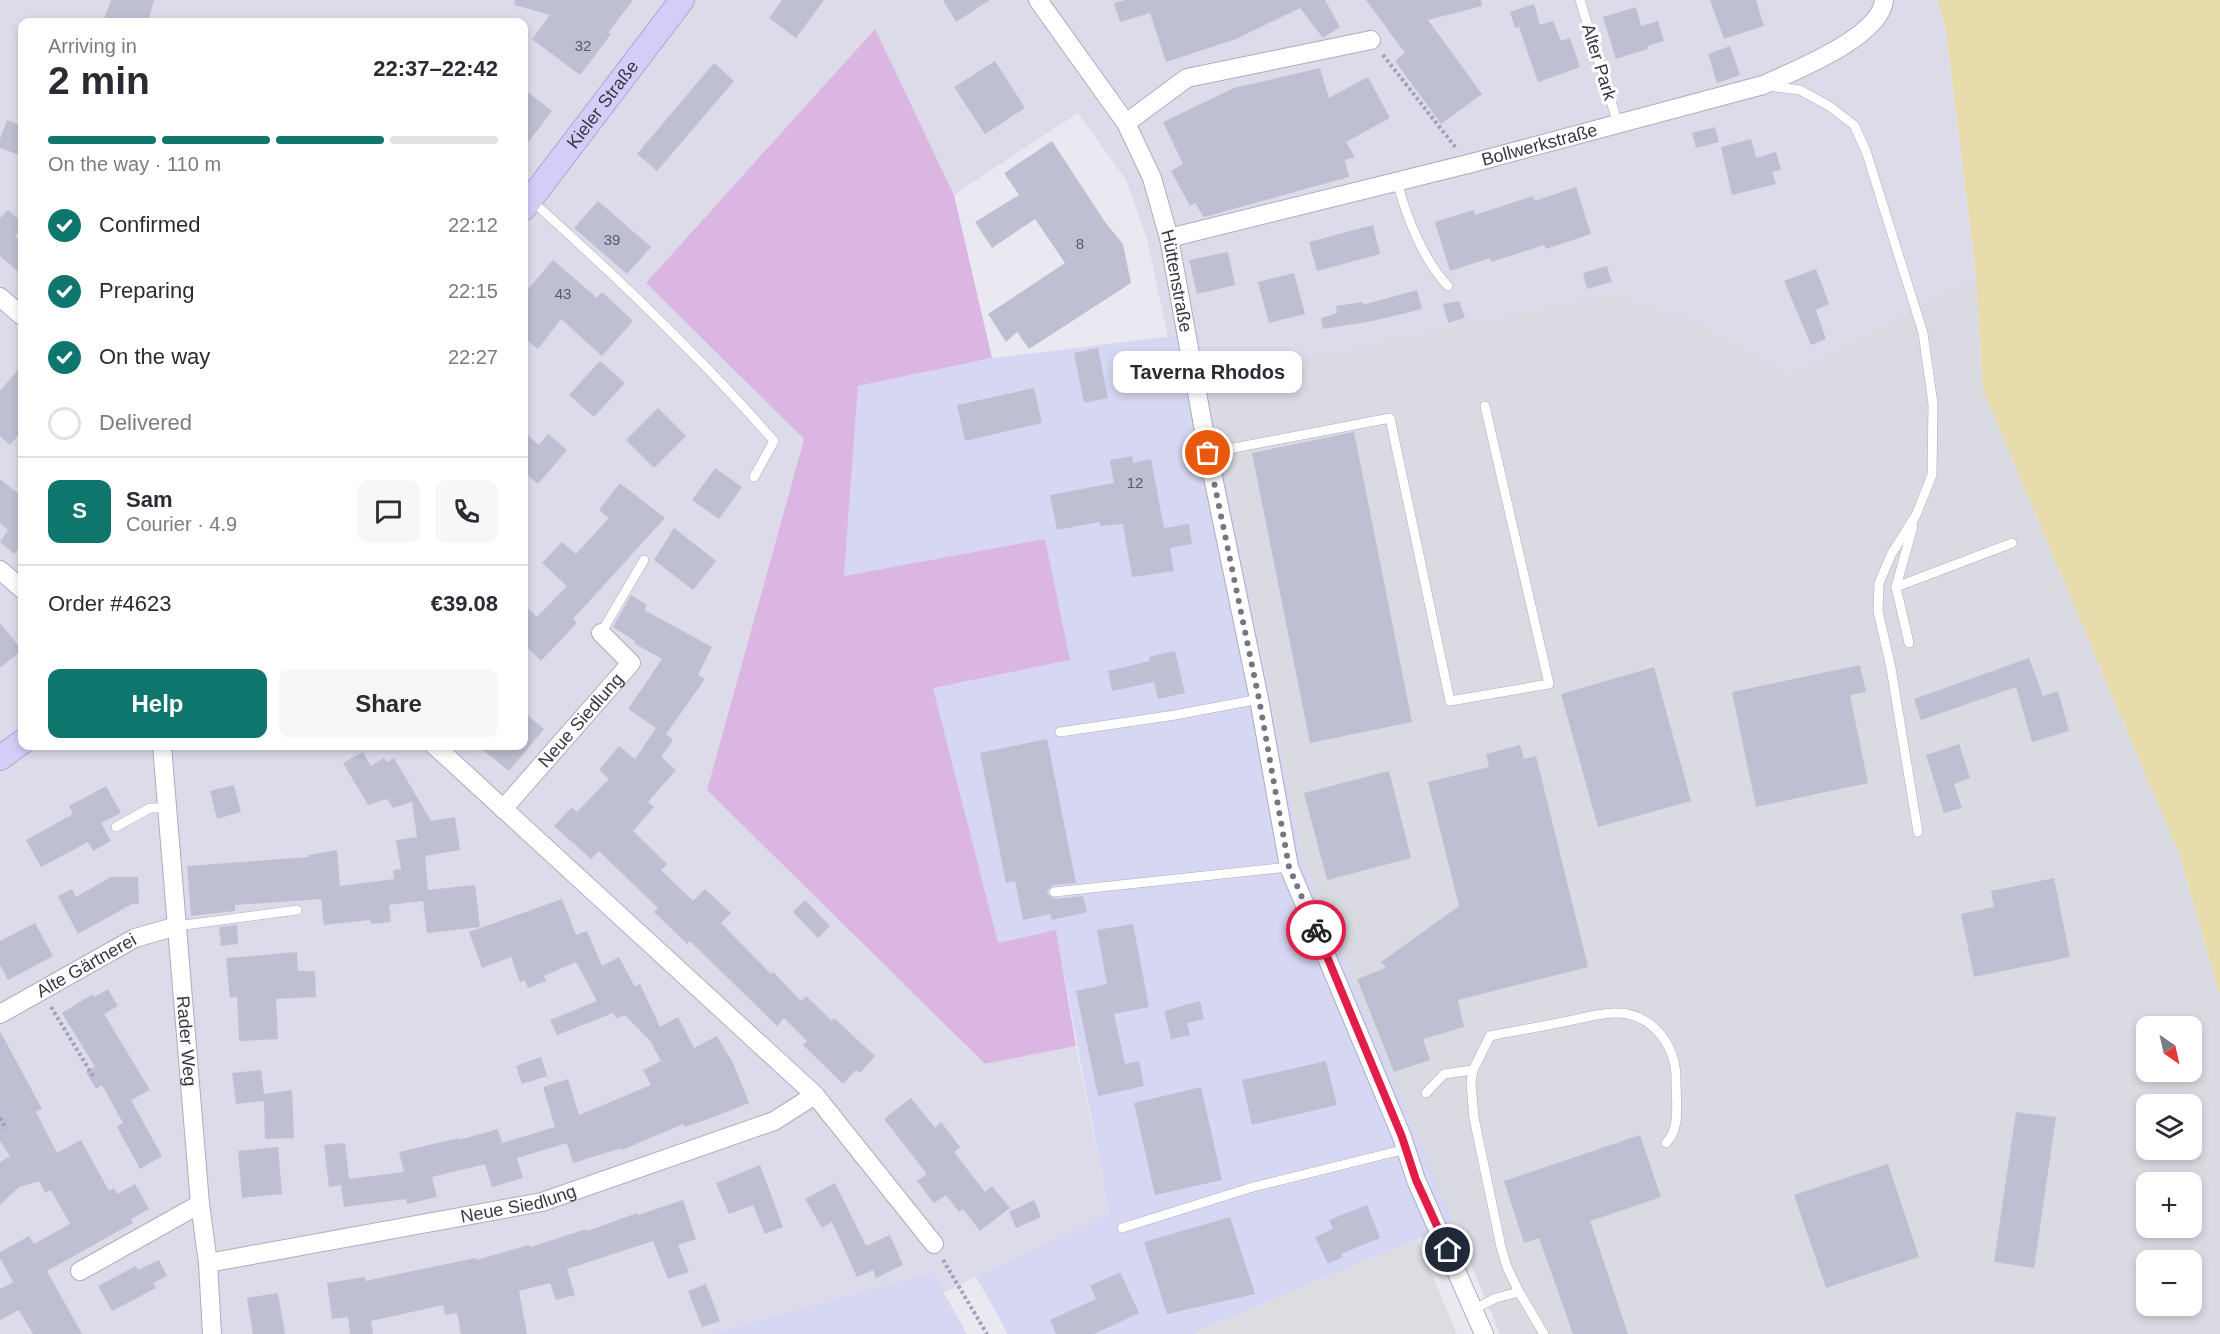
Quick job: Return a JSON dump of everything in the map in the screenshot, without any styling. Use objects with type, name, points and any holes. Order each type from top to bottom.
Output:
[{"type":"main road","name":"Kieler Straße","points":[[528,203],[682,0]]},
{"type":"main road","points":[[0,758],[18,745]]},
{"type":"street","name":"Hüttenstraße","points":[[1038,0],[1126,123],[1152,178],[1168,238],[1208,453],[1259,699],[1289,867],[1406,1149],[1416,1180],[1484,1334]]},
{"type":"street","name":"Bollwerkstraße","points":[[1168,238],[1468,164],[1763,85],[1814,61],[1864,31],[1880,15],[1884,0]]},
{"type":"street","points":[[1126,123],[1187,78],[1371,40]]},
{"type":"street","points":[[0,297],[18,313]]},
{"type":"street","points":[[0,570],[18,586]]},
{"type":"street","name":"Neue Siedlung","points":[[503,809],[631,663],[601,633]]},
{"type":"street","name":"Rader Weg","points":[[162,750],[200,1204],[208,1263],[212,1334]]},
{"type":"street","points":[[439,750],[815,1095],[934,1244]]},
{"type":"street","name":"Alte Gärtnerei","points":[[0,1014],[135,938],[177,926]]},
{"type":"street","name":"Neue Siedlung","points":[[208,1263],[542,1202],[774,1121],[815,1095]]},
{"type":"street","points":[[80,1271],[200,1204]]},
{"type":"lane","name":"Alter Park","points":[[1580,0],[1618,124]]},
{"type":"lane","points":[[1763,85],[1800,90],[1829,106],[1854,125],[1866,151],[1923,333],[1933,404],[1932,475],[1916,515],[1896,587],[1909,643]]},
{"type":"lane","points":[[1397,181],[1403,205],[1434,271],[1448,286]]},
{"type":"lane","points":[[528,205],[634,293],[739,401],[774,441],[754,477]]},
{"type":"lane","points":[[1208,453],[1390,418],[1450,701],[1550,684],[1485,406]]},
{"type":"lane","points":[[1916,515],[1892,553],[1879,583],[1878,610],[1891,668],[1918,832]]},
{"type":"lane","points":[[1896,587],[2012,543]]},
{"type":"lane","points":[[601,633],[644,560]]},
{"type":"lane","points":[[1060,732],[1175,715],[1259,699]]},
{"type":"lane","points":[[116,827],[150,808],[168,808]]},
{"type":"lane","points":[[1054,892],[1289,867]]},
{"type":"lane","points":[[177,926],[297,910]]},
{"type":"lane","points":[[1544,1334],[1507,1267],[1474,1118],[1471,1083],[1473,1070],[1490,1036],[1614,1013],[1635,1016],[1653,1025],[1668,1044],[1676,1067],[1675,1126],[1673,1137],[1666,1143]]},
{"type":"lane","points":[[1426,1093],[1444,1074],[1473,1070]]},
{"type":"lane","points":[[1122,1228],[1253,1187],[1406,1149]]},
{"type":"lane","points":[[1474,1309],[1496,1298],[1519,1292]]},
{"type":"path","points":[[1371,40],[1468,164]]},
{"type":"path","points":[[41,991],[93,1076]]},
{"type":"path","points":[[0,1118],[6,1129]]},
{"type":"path","points":[[934,1244],[987,1334]]},
{"type":"shaded area","points":[[0,0],[1937,0],[1946,30],[1976,275],[1791,375],[1688,318],[1653,308],[1616,293],[1206,379],[1199,333],[1168,338],[1147,239],[1126,180],[1078,113],[954,195],[874,30],[647,283],[804,439],[707,790],[985,1064],[1076,1046],[1109,1213],[943,1293],[932,1272],[710,1334],[0,1334]]},
{"type":"shaded area","points":[[1937,0],[2220,0],[2220,996],[2180,856],[1983,390],[1976,275],[1946,30]]},
{"type":"shaded area","points":[[875,29],[954,195],[992,358],[858,386],[844,576],[1045,539],[1070,660],[933,688],[998,943],[1056,930],[1076,1046],[985,1064],[707,790],[804,439],[646,283]]},
{"type":"shaded area","points":[[1976,275],[1983,390],[2180,856],[2220,996],[2220,1334],[1500,1334],[1304,865],[1206,379],[1616,293],[1653,308],[1688,318],[1791,375]]},
{"type":"shaded area","points":[[1199,333],[1206,379],[1304,865],[1455,1223],[1192,1334],[1008,1334],[976,1277],[1109,1213],[1056,931],[998,943],[932,688],[1070,660],[844,576],[858,386],[993,358]]},
{"type":"shaded area","points":[[1417,1239],[1457,1334],[1192,1334]]},
{"type":"shaded area","points":[[932,1272],[967,1334],[710,1334]]},
{"type":"building","points":[[111,0],[154,0],[149,18],[104,18]]},
{"type":"building","points":[[515,0],[633,0],[580,75],[532,39],[550,15],[514,5]]},
{"type":"building","points":[[782,0],[824,0],[796,38],[769,18]]},
{"type":"building","points":[[943,0],[990,0],[956,22]]},
{"type":"building","points":[[1125,0],[1325,0],[1340,27],[1323,38],[1300,8],[1236,39],[1166,62],[1150,13],[1120,22],[1114,3]]},
{"type":"building","points":[[1366,0],[1481,0],[1482,6],[1428,20],[1482,94],[1441,124],[1395,61],[1405,53]]},
{"type":"building","points":[[1710,0],[1756,0],[1764,26],[1724,39]]},
{"type":"building","points":[[1534,4],[1540,25],[1553,21],[1561,41],[1570,38],[1580,67],[1538,82],[1519,27],[1515,28],[1510,12]]},
{"type":"building","points":[[1636,7],[1641,26],[1658,21],[1664,41],[1647,46],[1648,49],[1616,59],[1603,17]]},
{"type":"building","points":[[1730,46],[1740,75],[1717,83],[1708,54]]},
{"type":"building","points":[[995,61],[1025,108],[985,134],[954,87]]},
{"type":"building","points":[[714,63],[734,81],[657,171],[637,154]]},
{"type":"building","points":[[1320,68],[1329,98],[1368,77],[1390,118],[1346,142],[1355,157],[1345,160],[1349,177],[1204,217],[1195,203],[1190,206],[1171,171],[1183,164],[1163,122],[1234,88]]},
{"type":"building","points":[[528,92],[552,111],[528,143]]},
{"type":"building","points":[[7,120],[18,124],[18,155],[0,148],[0,139]]},
{"type":"building","points":[[1715,127],[1719,142],[1696,148],[1692,133]]},
{"type":"building","points":[[1751,139],[1756,158],[1776,152],[1781,170],[1772,172],[1776,184],[1732,195],[1721,147]]},
{"type":"building","points":[[1052,141],[1105,222],[1123,244],[1131,283],[1029,349],[1017,332],[1006,342],[988,314],[1065,263],[1035,219],[992,248],[975,222],[1019,195],[1004,173]]},
{"type":"building","points":[[1576,187],[1591,234],[1546,249],[1544,245],[1491,262],[1490,258],[1450,271],[1435,222],[1473,210],[1475,215],[1533,196],[1535,201]]},
{"type":"building","points":[[598,201],[651,247],[627,274],[574,228]]},
{"type":"building","points":[[8,210],[18,219],[18,233],[15,236],[18,239],[18,272],[0,256],[0,218]]},
{"type":"building","points":[[1373,225],[1380,254],[1317,271],[1309,242]]},
{"type":"building","points":[[1228,252],[1235,285],[1197,294],[1189,260]]},
{"type":"building","points":[[553,260],[597,298],[602,292],[633,321],[602,356],[561,319],[538,349],[528,341],[528,289]]},
{"type":"building","points":[[1607,266],[1612,282],[1587,289],[1583,273]]},
{"type":"building","points":[[1816,269],[1829,304],[1816,310],[1826,339],[1811,345],[1784,281]]},
{"type":"building","points":[[1294,273],[1305,314],[1269,323],[1258,282]]},
{"type":"building","points":[[1417,290],[1422,309],[1373,321],[1323,329],[1321,318],[1337,313],[1336,306],[1363,302],[1363,305]]},
{"type":"building","points":[[1459,301],[1465,318],[1448,323],[1443,304]]},
{"type":"building","points":[[1098,348],[1108,398],[1084,403],[1074,353]]},
{"type":"building","points":[[600,361],[625,383],[594,417],[569,395]]},
{"type":"building","points":[[18,370],[18,436],[10,445],[0,436],[0,391]]},
{"type":"building","points":[[1034,388],[1042,423],[965,441],[957,405]]},
{"type":"building","points":[[658,408],[686,436],[654,468],[626,440]]},
{"type":"building","points":[[1354,432],[1412,722],[1310,743],[1252,453]]},
{"type":"building","points":[[548,434],[567,450],[538,484],[528,475],[528,435],[539,445]]},
{"type":"building","points":[[1132,456],[1133,463],[1151,459],[1164,528],[1189,524],[1192,544],[1170,548],[1174,571],[1132,577],[1123,524],[1100,526],[1099,522],[1057,530],[1050,495],[1114,483],[1110,460]]},
{"type":"building","points":[[715,468],[742,487],[719,519],[692,500]]},
{"type":"building","points":[[0,479],[18,494],[18,550],[14,554],[0,542],[8,530],[0,523]]},
{"type":"building","points":[[620,483],[665,518],[573,619],[577,623],[541,661],[528,648],[528,608],[537,617],[567,586],[542,563],[562,542],[576,554],[609,518],[599,510]]},
{"type":"building","points":[[674,528],[716,561],[693,590],[654,560]]},
{"type":"building","points":[[631,595],[647,605],[644,610],[712,647],[698,675],[705,679],[666,734],[673,740],[661,757],[676,770],[648,802],[654,807],[633,831],[667,864],[661,870],[693,901],[705,889],[731,913],[721,923],[771,974],[773,972],[801,1001],[806,996],[832,1021],[834,1018],[875,1056],[860,1073],[856,1070],[843,1084],[803,1045],[807,1041],[784,1018],[777,1026],[690,941],[687,944],[654,912],[658,908],[599,851],[591,859],[554,826],[572,807],[577,812],[609,779],[599,770],[619,746],[635,759],[656,728],[628,709],[662,659],[634,643],[635,641],[613,627]]},
{"type":"building","points":[[0,623],[18,645],[18,653],[0,668]]},
{"type":"building","points":[[1175,651],[1185,693],[1158,699],[1154,682],[1112,691],[1108,671],[1150,661],[1149,657]]},
{"type":"building","points":[[2029,658],[2043,696],[2058,691],[2069,731],[2032,742],[2016,687],[1921,720],[1914,699]]},
{"type":"building","points":[[1860,665],[1866,692],[1850,695],[1868,783],[1756,807],[1732,692]]},
{"type":"building","points":[[1654,667],[1691,801],[1598,827],[1561,694]]},
{"type":"building","points":[[528,715],[544,729],[528,748]]},
{"type":"building","points":[[1047,739],[1076,883],[1053,885],[1047,893],[1054,899],[1083,896],[1087,912],[1052,920],[1050,914],[1023,920],[1015,881],[1006,883],[980,753]]},
{"type":"building","points":[[1959,744],[1970,778],[1954,784],[1962,808],[1944,813],[1926,755]]},
{"type":"building","points":[[1520,745],[1524,759],[1536,756],[1588,967],[1458,1000],[1464,1027],[1423,1039],[1430,1060],[1394,1072],[1357,979],[1386,968],[1381,962],[1459,906],[1428,782],[1489,767],[1486,754]]},
{"type":"building","points":[[483,750],[526,750],[509,771]]},
{"type":"building","points":[[363,752],[371,766],[384,758],[387,762],[394,758],[431,821],[455,817],[460,850],[425,856],[428,890],[475,885],[480,927],[427,933],[423,901],[389,905],[391,922],[371,924],[370,920],[324,925],[321,899],[235,905],[235,911],[191,916],[187,866],[309,857],[309,855],[337,850],[340,886],[394,879],[393,870],[401,869],[396,840],[417,837],[412,802],[393,808],[387,799],[368,805],[343,763]]},
{"type":"building","points":[[1389,771],[1411,858],[1327,880],[1304,793]]},
{"type":"building","points":[[234,785],[241,812],[217,819],[210,791]]},
{"type":"building","points":[[106,786],[121,813],[101,823],[111,841],[93,851],[88,842],[41,867],[26,840],[73,814],[69,806]]},
{"type":"building","points":[[111,877],[138,877],[139,904],[132,904],[78,934],[58,896],[72,889],[76,897]]},
{"type":"building","points":[[2054,878],[2070,957],[1974,977],[1961,914],[1994,907],[1991,891]]},
{"type":"building","points":[[562,899],[576,935],[587,931],[602,966],[619,957],[635,987],[640,984],[660,1027],[678,1017],[694,1048],[717,1036],[733,1063],[749,1103],[703,1121],[684,1127],[683,1124],[622,1150],[621,1148],[573,1163],[567,1143],[517,1158],[523,1178],[492,1187],[485,1164],[432,1177],[437,1197],[407,1204],[406,1199],[344,1207],[341,1185],[329,1187],[324,1145],[345,1143],[349,1179],[404,1172],[399,1152],[459,1138],[459,1140],[498,1129],[502,1143],[555,1127],[543,1087],[568,1079],[579,1115],[651,1085],[643,1070],[661,1061],[650,1041],[625,1015],[616,1018],[613,1013],[557,1035],[550,1020],[597,1001],[576,962],[544,976],[546,981],[528,988],[525,980],[520,982],[511,957],[482,968],[469,932]]},
{"type":"building","points":[[805,900],[830,926],[818,938],[793,912]]},
{"type":"building","points":[[35,923],[53,956],[8,980],[0,965],[0,941]]},
{"type":"building","points":[[1133,924],[1149,1007],[1114,1014],[1125,1064],[1139,1061],[1144,1086],[1098,1096],[1076,991],[1107,984],[1097,930]]},
{"type":"building","points":[[237,925],[238,944],[221,946],[219,927]]},
{"type":"building","points":[[297,952],[298,971],[315,971],[316,997],[276,999],[278,1039],[239,1041],[237,997],[230,998],[226,958]]},
{"type":"building","points":[[108,989],[118,1006],[104,1014],[150,1090],[131,1100],[162,1156],[140,1169],[117,1127],[123,1123],[102,1085],[96,1089],[86,1072],[95,1067],[62,1013],[93,994],[94,997]]},
{"type":"building","points":[[1200,1001],[1204,1019],[1187,1023],[1190,1035],[1171,1039],[1164,1011]]},
{"type":"building","points":[[0,1031],[42,1109],[36,1112],[57,1153],[81,1140],[109,1191],[114,1188],[117,1194],[135,1184],[149,1209],[131,1219],[133,1223],[47,1271],[82,1334],[33,1334],[19,1310],[0,1320],[0,1289],[13,1282],[0,1258],[0,1252],[29,1236],[34,1244],[70,1224],[51,1190],[45,1193],[39,1181],[19,1187],[0,1205],[0,1162],[10,1156],[0,1141]]},
{"type":"building","points":[[541,1057],[547,1076],[522,1084],[516,1066]]},
{"type":"building","points":[[1326,1061],[1337,1105],[1252,1125],[1242,1080]]},
{"type":"building","points":[[261,1070],[264,1094],[292,1090],[294,1138],[265,1139],[264,1101],[236,1104],[232,1073]]},
{"type":"building","points":[[1201,1087],[1222,1180],[1155,1195],[1134,1103]]},
{"type":"building","points":[[911,1098],[935,1128],[941,1122],[960,1147],[954,1152],[985,1192],[992,1186],[1010,1208],[980,1231],[963,1209],[959,1212],[946,1195],[934,1203],[917,1181],[927,1174],[884,1119]]},
{"type":"building","points":[[2016,1112],[2056,1117],[2034,1268],[1994,1262]]},
{"type":"building","points":[[1640,1135],[1661,1197],[1590,1221],[1628,1334],[1573,1334],[1539,1238],[1524,1243],[1504,1181]]},
{"type":"building","points":[[278,1147],[282,1194],[242,1198],[238,1151]]},
{"type":"building","points":[[1888,1164],[1919,1257],[1826,1288],[1794,1195]]},
{"type":"building","points":[[760,1165],[783,1227],[765,1234],[753,1205],[729,1214],[716,1183]]},
{"type":"building","points":[[835,1183],[866,1246],[890,1235],[903,1265],[876,1278],[873,1270],[857,1277],[832,1222],[822,1228],[805,1199]]},
{"type":"building","points":[[683,1200],[696,1239],[678,1245],[689,1272],[668,1279],[653,1241],[567,1269],[575,1295],[556,1300],[550,1283],[519,1291],[527,1334],[461,1334],[457,1313],[445,1315],[443,1305],[371,1321],[373,1334],[350,1334],[348,1317],[332,1319],[327,1283],[365,1277],[365,1281],[475,1258],[476,1260],[529,1245],[530,1247],[587,1229],[587,1231]]},
{"type":"building","points":[[1034,1200],[1041,1217],[1016,1228],[1009,1212]]},
{"type":"building","points":[[1367,1205],[1380,1238],[1341,1254],[1343,1257],[1328,1264],[1315,1237],[1333,1229],[1329,1220]]},
{"type":"building","points":[[1230,1217],[1255,1294],[1167,1314],[1144,1242]]},
{"type":"building","points":[[159,1260],[167,1276],[153,1283],[156,1288],[112,1311],[98,1286],[136,1266],[138,1270]]},
{"type":"building","points":[[1120,1272],[1139,1313],[1094,1334],[1056,1334],[1050,1320],[1096,1299],[1090,1286]]},
{"type":"building","points":[[706,1284],[720,1321],[702,1327],[688,1291]]},
{"type":"building","points":[[278,1293],[285,1334],[253,1334],[247,1298]]},
{"type":"way so far","points":[[1208,453],[1259,699],[1289,867],[1316,930]]},
{"type":"place","name":"Taverna Rhodos","points":[[1208,453]]},
{"type":"route","points":[[1316,930],[1402,1137],[1416,1180],[1448,1250]]}]
